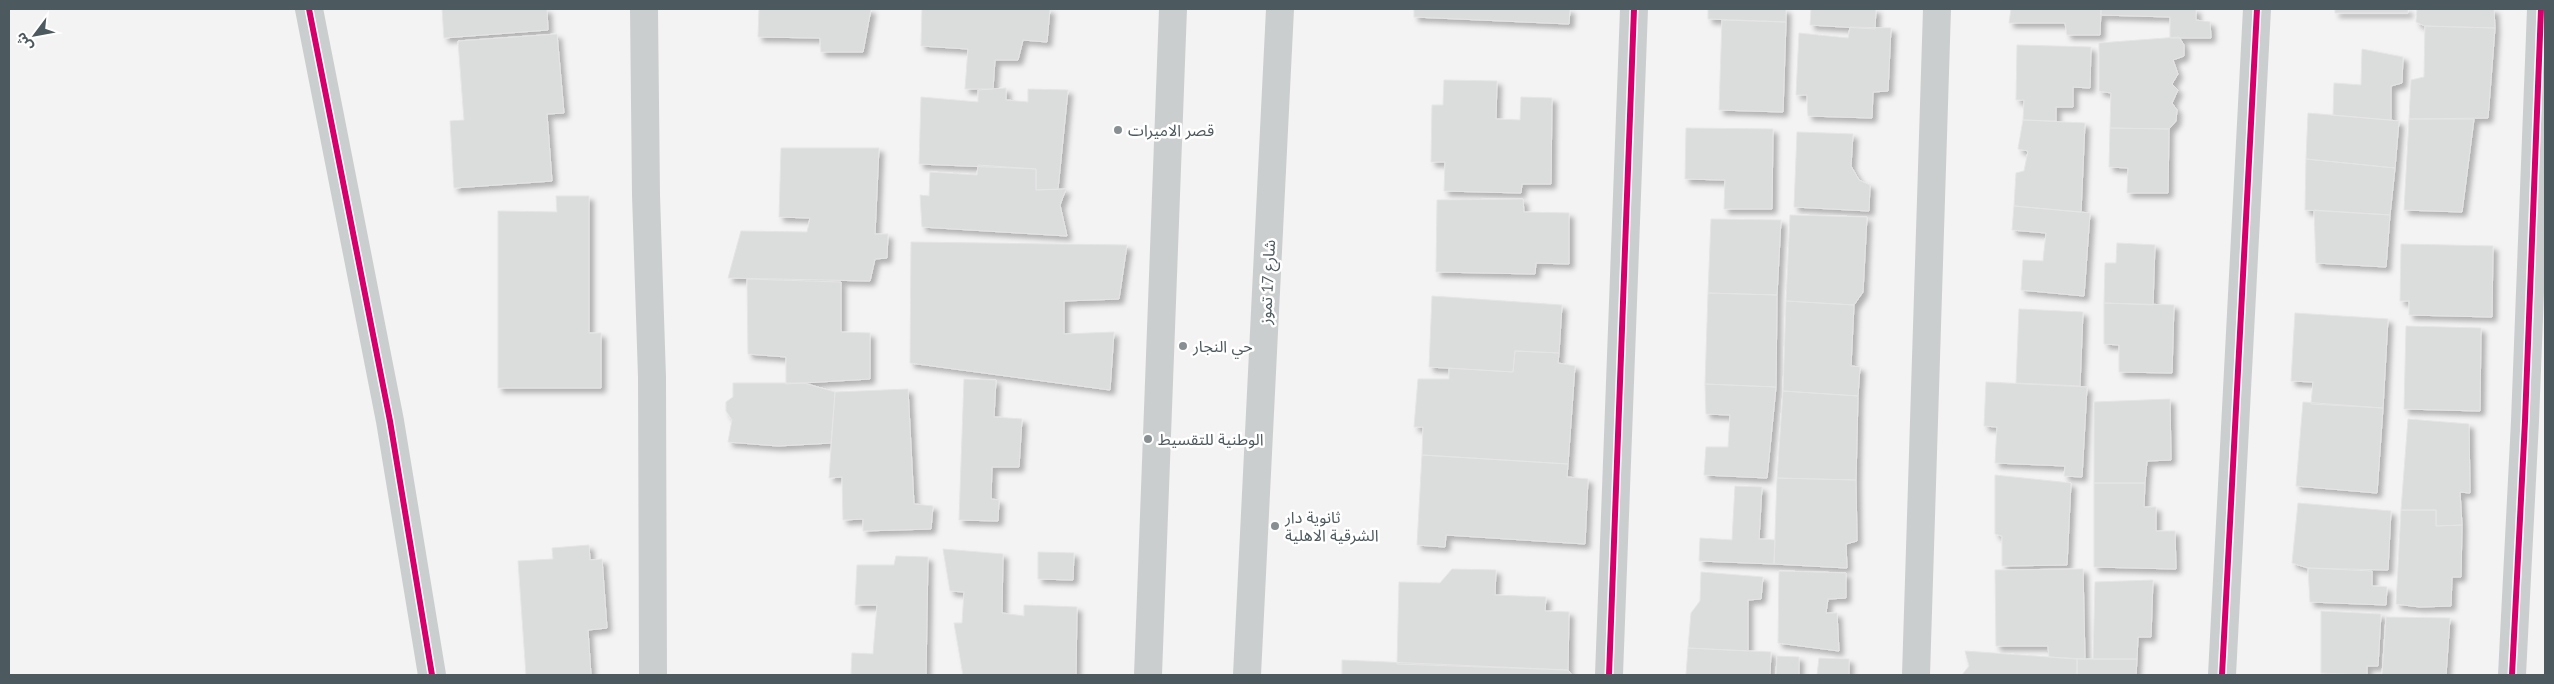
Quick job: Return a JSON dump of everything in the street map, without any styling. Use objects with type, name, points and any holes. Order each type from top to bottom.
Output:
[{"type":"street","points":[[309,9],[390,421],[432,675]]},
{"type":"street","points":[[644,9],[646,195],[652,377],[653,675]]},
{"type":"street","points":[[1148,675],[1173,9]]},
{"type":"street","name":"شارع 17 تموز","points":[[1247,675],[1280,9]]},
{"type":"street","points":[[1609,675],[1634,9]]},
{"type":"street","points":[[1916,675],[1937,9]]},
{"type":"street","points":[[2222,675],[2257,9]]},
{"type":"street","points":[[2512,675],[2535,418],[2543,67],[2541,9]]},
{"type":"building","points":[[442,9],[547,9],[548,30],[444,38]]},
{"type":"building","points":[[759,9],[871,9],[863,52],[821,52],[820,38],[758,37]]},
{"type":"building","points":[[922,9],[1050,9],[1047,42],[1023,40],[1018,60],[995,60],[993,89],[965,89],[968,49],[921,46]]},
{"type":"building","points":[[1414,9],[1570,9],[1569,24],[1414,17]]},
{"type":"building","points":[[1708,9],[1786,9],[1786,22],[1708,19]]},
{"type":"building","points":[[1811,9],[1876,9],[1875,29],[1810,25]]},
{"type":"building","points":[[2011,9],[2101,9],[2100,35],[2067,35],[2065,23],[2009,23]]},
{"type":"building","points":[[2101,9],[2196,9],[2196,20],[2210,22],[2211,38],[2170,38],[2170,17],[2101,15]]},
{"type":"building","points":[[2335,9],[2408,9],[2408,13],[2335,13]]},
{"type":"building","points":[[2417,9],[2494,9],[2495,28],[2425,26],[2416,22]]},
{"type":"building","points":[[1722,20],[1786,22],[1783,112],[1719,110]]},
{"type":"building","points":[[2425,26],[2495,28],[2488,118],[2409,119],[2411,80],[2424,77]]},
{"type":"building","points":[[1850,27],[1891,28],[1888,91],[1873,92],[1872,118],[1808,116],[1807,95],[1796,95],[1799,33],[1848,38]]},
{"type":"building","points":[[557,34],[564,113],[547,114],[552,181],[454,188],[450,121],[464,120],[458,41]]},
{"type":"building","points":[[2179,37],[2184,45],[2184,56],[2173,60],[2178,74],[2172,84],[2178,90],[2172,103],[2177,110],[2176,121],[2169,129],[2110,128],[2111,93],[2099,91],[2099,43]]},
{"type":"building","points":[[2017,45],[2091,47],[2090,88],[2073,87],[2073,107],[2056,107],[2056,121],[2023,120],[2024,100],[2016,100]]},
{"type":"building","points":[[2362,49],[2403,57],[2402,83],[2391,86],[2391,120],[2333,115],[2334,83],[2361,85]]},
{"type":"building","points":[[1444,80],[1497,81],[1496,119],[1520,120],[1521,97],[1552,98],[1551,184],[1522,184],[1521,193],[1444,191],[1445,162],[1431,162],[1432,105],[1443,105]]},
{"type":"building","points":[[1006,88],[1006,100],[1028,102],[1028,89],[1068,90],[1058,189],[1036,190],[1036,169],[919,164],[921,97],[978,102],[978,90]]},
{"type":"building","points":[[2308,113],[2399,121],[2395,168],[2306,159]]},
{"type":"building","points":[[2409,119],[2474,119],[2462,212],[2404,210]]},
{"type":"building","points":[[2023,120],[2085,123],[2081,212],[2014,206],[2016,173],[2024,171],[2028,151],[2018,149]]},
{"type":"building","points":[[1686,128],[1773,129],[1772,209],[1724,209],[1725,180],[1685,179]]},
{"type":"building","points":[[2110,128],[2169,129],[2168,193],[2127,193],[2128,168],[2109,167]]},
{"type":"building","points":[[1797,132],[1853,134],[1851,166],[1859,180],[1870,185],[1869,211],[1794,207]]},
{"type":"building","points":[[781,148],[879,148],[875,234],[888,234],[887,258],[875,259],[870,281],[728,278],[741,231],[807,232],[810,218],[779,217]]},
{"type":"building","points":[[2306,159],[2395,168],[2390,215],[2305,210]]},
{"type":"building","points":[[978,165],[1036,169],[1036,190],[1066,189],[1060,205],[1067,236],[922,227],[920,195],[929,196],[930,172],[977,175]]},
{"type":"building","points":[[556,196],[589,196],[589,333],[601,333],[601,388],[498,388],[498,211],[557,212]]},
{"type":"building","points":[[1523,199],[1524,212],[1569,213],[1569,264],[1536,263],[1535,274],[1436,272],[1437,200]]},
{"type":"building","points":[[2014,206],[2090,213],[2084,296],[2021,290],[2023,260],[2043,261],[2046,233],[2012,230]]},
{"type":"building","points":[[2314,210],[2390,215],[2386,267],[2316,263]]},
{"type":"building","points":[[1790,215],[1867,217],[1863,292],[1854,305],[1786,301]]},
{"type":"building","points":[[1711,219],[1781,220],[1777,295],[1708,293]]},
{"type":"building","points":[[911,242],[1127,245],[1119,299],[1064,301],[1064,334],[1114,332],[1110,390],[910,363]]},
{"type":"building","points":[[2117,243],[2155,245],[2153,305],[2104,303],[2105,263],[2116,263]]},
{"type":"building","points":[[2401,244],[2493,246],[2492,317],[2409,315],[2409,301],[2400,301]]},
{"type":"building","points":[[747,279],[841,282],[841,332],[870,333],[870,379],[786,384],[786,357],[748,354]]},
{"type":"building","points":[[1708,293],[1777,295],[1776,387],[1705,384]]},
{"type":"building","points":[[1432,296],[1562,305],[1559,353],[1515,351],[1513,372],[1429,367]]},
{"type":"building","points":[[1786,301],[1854,305],[1851,366],[1860,367],[1858,396],[1783,391]]},
{"type":"building","points":[[2104,303],[2174,305],[2172,373],[2119,372],[2119,345],[2104,344]]},
{"type":"building","points":[[2019,309],[2083,312],[2080,386],[2016,383]]},
{"type":"building","points":[[2295,313],[2388,319],[2383,408],[2311,404],[2313,382],[2291,381]]},
{"type":"building","points":[[2406,326],[2481,328],[2480,411],[2404,409]]},
{"type":"building","points":[[1515,351],[1559,353],[1558,363],[1575,366],[1568,464],[1422,455],[1423,427],[1414,427],[1418,379],[1449,379],[1449,368],[1513,372]]},
{"type":"building","points":[[964,379],[996,380],[994,417],[1022,419],[1019,467],[992,467],[991,499],[999,500],[998,521],[959,520]]},
{"type":"building","points":[[1986,382],[2087,387],[2082,477],[2064,476],[2065,466],[1995,463],[1997,427],[1984,426]]},
{"type":"building","points":[[733,383],[804,383],[835,392],[831,443],[778,446],[728,442],[732,420],[726,411],[726,402],[733,397]]},
{"type":"building","points":[[1705,384],[1776,387],[1767,478],[1704,475],[1706,447],[1728,447],[1730,415],[1706,414]]},
{"type":"building","points":[[908,389],[914,504],[933,506],[931,529],[863,531],[863,519],[843,520],[842,477],[829,478],[835,392]]},
{"type":"building","points":[[1783,391],[1858,396],[1856,480],[1777,478]]},
{"type":"building","points":[[2170,399],[2171,460],[2147,461],[2145,483],[2094,483],[2094,402]]},
{"type":"building","points":[[2303,402],[2383,408],[2377,493],[2296,486]]},
{"type":"building","points":[[2408,419],[2469,424],[2470,493],[2460,492],[2462,525],[2436,526],[2436,510],[2401,510]]},
{"type":"building","points":[[1422,455],[1568,464],[1567,477],[1588,479],[1585,544],[1446,535],[1445,547],[1417,545]]},
{"type":"building","points":[[1995,475],[2071,483],[2067,565],[2002,566],[2002,536],[1995,534]]},
{"type":"building","points":[[1777,478],[1856,480],[1857,541],[1846,544],[1847,568],[1774,564]]},
{"type":"building","points":[[2094,483],[2145,483],[2144,507],[2156,507],[2156,531],[2175,531],[2176,569],[2094,567]]},
{"type":"building","points":[[1735,486],[1762,487],[1759,539],[1775,540],[1774,564],[1699,561],[1700,538],[1732,540]]},
{"type":"building","points":[[2298,503],[2391,511],[2388,570],[2308,568],[2292,563]]},
{"type":"building","points":[[2401,510],[2436,510],[2436,526],[2462,525],[2461,577],[2452,577],[2451,606],[2420,607],[2396,604]]},
{"type":"building","points":[[589,545],[590,560],[602,559],[607,628],[588,630],[591,675],[526,675],[518,561],[553,559],[552,548]]},
{"type":"building","points":[[943,549],[1003,554],[1002,613],[1024,616],[1024,605],[1077,607],[1076,675],[963,675],[954,623],[962,623],[964,592],[950,591]]},
{"type":"building","points":[[1038,552],[1074,553],[1073,580],[1038,579]]},
{"type":"building","points":[[896,556],[928,557],[926,675],[851,675],[852,653],[873,654],[877,605],[855,605],[857,565],[894,565]]},
{"type":"building","points":[[2308,568],[2372,571],[2372,586],[2387,587],[2386,605],[2310,602]]},
{"type":"building","points":[[1452,569],[1496,570],[1495,595],[1546,597],[1545,611],[1569,612],[1568,670],[1397,664],[1399,582],[1440,583]]},
{"type":"building","points":[[2083,569],[2085,659],[2049,657],[2048,646],[1996,646],[1995,570]]},
{"type":"building","points":[[1779,571],[1846,573],[1846,598],[1828,599],[1826,613],[1837,613],[1839,651],[1778,643]]},
{"type":"building","points":[[1701,572],[1763,577],[1761,599],[1748,600],[1748,651],[1688,648],[1691,613],[1700,601]]},
{"type":"building","points":[[2153,580],[2151,637],[2138,637],[2137,659],[2093,659],[2095,582]]},
{"type":"building","points":[[2321,611],[2381,614],[2378,666],[2367,666],[2367,675],[2321,673]]},
{"type":"building","points":[[2386,617],[2450,618],[2446,675],[2382,675]]},
{"type":"building","points":[[1688,648],[1771,652],[1770,675],[1686,675]]},
{"type":"building","points":[[1965,651],[2077,659],[2077,675],[1962,675],[1969,666]]},
{"type":"building","points":[[1777,656],[1799,657],[1799,675],[1776,675]]},
{"type":"building","points":[[1819,658],[1849,659],[1849,675],[1817,675]]},
{"type":"building","points":[[2077,659],[2137,659],[2136,675],[2077,675]]},
{"type":"building","points":[[1342,660],[1568,670],[1572,675],[1342,675]]},
{"type":"cycle path","points":[[309,9],[390,421],[432,675]]},
{"type":"cycle path","points":[[1609,675],[1634,9]]},
{"type":"cycle path","points":[[2222,675],[2257,9]]},
{"type":"cycle path","points":[[2512,675],[2525,421],[2541,9]]},
{"type":"place","name":"قصر الاميرات","points":[[1118,130]]},
{"type":"place","name":"حي النجار","points":[[1183,346]]},
{"type":"place","name":"الوطنية للتقسيط","points":[[1148,439]]},
{"type":"place","name":"ثانوية دار الشرقية الاهلية","points":[[1275,526]]}]
